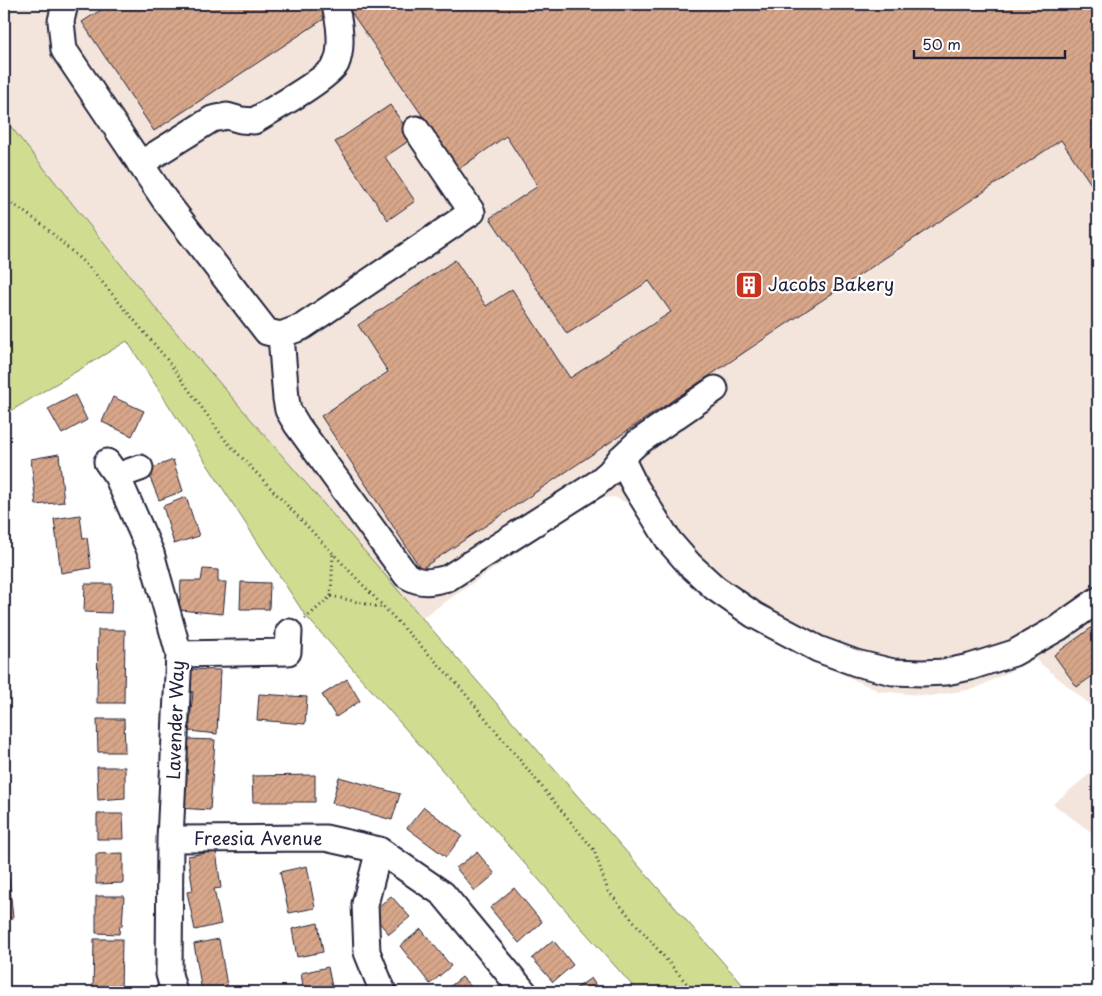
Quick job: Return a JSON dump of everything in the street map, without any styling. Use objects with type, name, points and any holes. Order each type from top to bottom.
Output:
[{"type":"street","points":[[65,4],[61,20],[64,50],[164,198],[266,332],[281,335],[302,327],[472,212],[416,129]]},
{"type":"street","points":[[140,164],[212,119],[227,116],[254,121],[324,78],[336,65],[339,52],[340,31],[334,4]]},
{"type":"street","points":[[281,335],[288,410],[406,575],[414,580],[424,582],[435,582],[448,578],[596,484],[637,444],[715,389]]},
{"type":"street","points":[[621,458],[635,486],[669,541],[690,565],[715,588],[754,615],[810,645],[856,663],[894,672],[922,674],[970,667],[1014,653],[1058,628],[1098,600]]},
{"type":"street","name":"Lavender Way","points":[[121,469],[151,553],[179,654],[170,839],[169,974],[174,992]]},
{"type":"street","points":[[179,654],[288,652],[289,632]]},
{"type":"street","name":"Freesia Avenue","points":[[170,839],[325,838],[379,850],[443,894],[524,992]]},
{"type":"street","points":[[379,850],[365,904],[368,952],[383,992]]},
{"type":"path","points":[[4,198],[44,225],[92,270],[165,357],[226,441],[458,685],[594,850],[608,891],[696,992]]},
{"type":"path","points":[[289,632],[331,596],[333,554]]},
{"type":"path","points":[[331,596],[384,608]]},
{"type":"shaded area","points":[[20,4],[1098,4],[1098,711],[1035,659],[974,689],[930,696],[879,691],[818,663],[714,598],[634,506],[614,497],[595,499],[422,618],[162,316],[4,118],[4,15]]},
{"type":"shaded area","points":[[1098,767],[1098,837],[1053,804]]},
{"type":"green space","points":[[4,118],[162,316],[422,618],[749,992],[638,992],[305,615],[127,341],[4,415]]},
{"type":"building","points":[[110,4],[323,4],[330,15],[154,131],[82,22]]},
{"type":"building","name":"Jacobs Bakery","points":[[357,4],[1098,4],[1098,179],[1091,184],[1061,140],[421,569],[321,416],[388,372],[358,325],[455,260],[486,306],[512,289],[570,378],[671,312],[649,281],[567,334],[490,218],[538,186],[506,136],[459,169],[349,9]]},
{"type":"building","points":[[390,105],[413,138],[385,157],[415,201],[388,220],[335,142]]},
{"type":"building","points":[[75,395],[87,420],[62,434],[48,409]]},
{"type":"building","points":[[113,397],[144,411],[132,436],[102,422]]},
{"type":"building","points":[[59,454],[64,502],[36,505],[31,459]]},
{"type":"building","points":[[173,460],[183,491],[159,500],[147,470]]},
{"type":"building","points":[[186,497],[199,536],[174,544],[163,506]]},
{"type":"building","points":[[80,515],[83,539],[87,537],[91,568],[61,573],[54,519]]},
{"type":"building","points":[[203,569],[218,570],[218,582],[226,582],[223,614],[179,610],[181,581],[201,581]]},
{"type":"building","points":[[241,582],[270,583],[269,609],[240,609]]},
{"type":"building","points":[[85,584],[112,584],[111,613],[84,612]]},
{"type":"building","points":[[1098,623],[1098,672],[1077,687],[1054,655]]},
{"type":"building","points":[[98,630],[125,630],[124,703],[97,703]]},
{"type":"building","points":[[190,669],[220,670],[217,734],[189,731],[193,692],[188,691]]},
{"type":"building","points":[[347,679],[360,701],[336,717],[322,695]]},
{"type":"building","points":[[259,694],[307,697],[305,724],[257,720]]},
{"type":"building","points":[[97,719],[124,719],[125,752],[98,752]]},
{"type":"building","points":[[188,739],[215,740],[210,810],[178,808],[180,784],[185,784]]},
{"type":"building","points":[[97,767],[125,767],[125,798],[98,800]]},
{"type":"building","points":[[315,775],[315,802],[253,802],[252,776]]},
{"type":"building","points":[[339,777],[400,794],[392,820],[332,803]]},
{"type":"building","points":[[424,807],[462,836],[446,857],[407,828]]},
{"type":"building","points":[[97,814],[123,814],[124,839],[97,839]]},
{"type":"building","points":[[216,851],[221,888],[214,889],[221,924],[195,930],[187,892],[193,891],[188,856]]},
{"type":"building","points":[[477,852],[495,874],[475,891],[456,868]]},
{"type":"building","points":[[123,853],[123,883],[96,884],[96,854]]},
{"type":"building","points":[[307,866],[315,908],[289,913],[280,872]]},
{"type":"building","points":[[4,878],[9,878],[13,918],[4,918]]},
{"type":"building","points":[[514,888],[542,922],[519,943],[490,908]]},
{"type":"building","points":[[96,896],[124,896],[122,926],[120,925],[119,934],[96,933]]},
{"type":"building","points":[[391,896],[410,917],[389,934],[371,913]]},
{"type":"building","points":[[318,923],[323,952],[297,957],[292,929]]},
{"type":"building","points":[[421,929],[451,966],[430,984],[400,946]]},
{"type":"building","points":[[4,930],[6,930],[6,948],[4,948]]},
{"type":"building","points":[[94,939],[122,939],[121,992],[93,992]]},
{"type":"building","points":[[219,939],[228,992],[202,992],[194,944]]},
{"type":"building","points":[[553,940],[573,965],[553,982],[532,958]]},
{"type":"building","points":[[328,967],[333,992],[304,992],[301,973]]},
{"type":"building","points":[[462,977],[476,992],[443,992]]},
{"type":"building","points":[[591,978],[600,992],[571,992]]},
{"type":"place","name":"Jacobs Bakery","points":[[749,285]]}]
